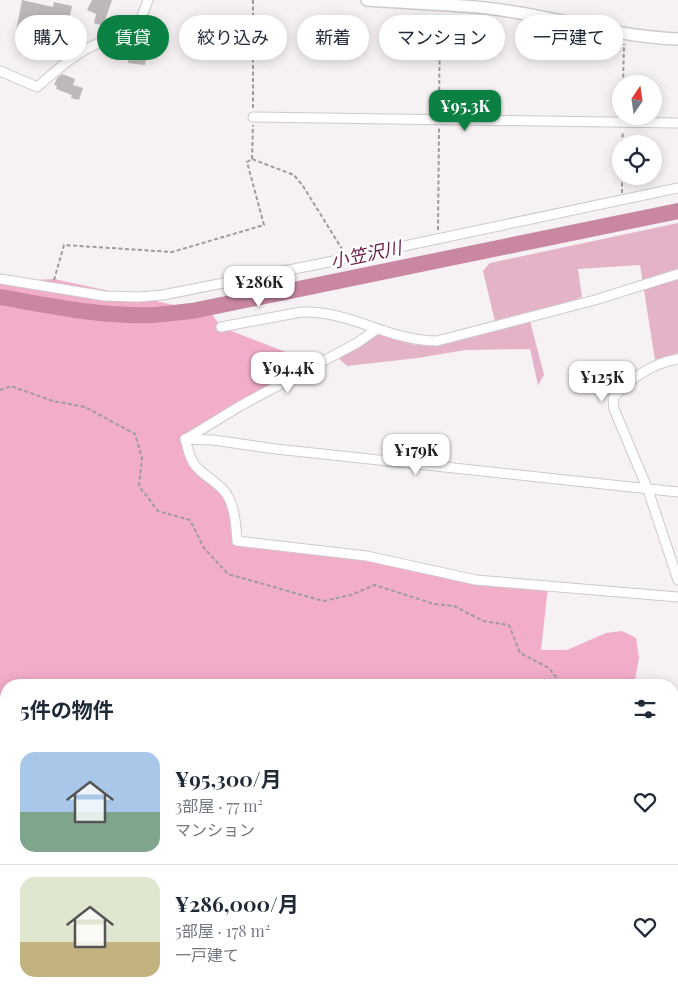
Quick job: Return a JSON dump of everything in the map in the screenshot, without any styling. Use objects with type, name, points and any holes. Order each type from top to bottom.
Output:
[{"type":"street","points":[[0,71],[36,87],[59,68],[90,47],[104,42],[132,43],[148,0]]},
{"type":"street","points":[[367,0],[518,12],[624,34],[649,38],[678,39]]},
{"type":"street","points":[[253,117],[678,123]]},
{"type":"street","points":[[0,279],[105,296],[154,296],[347,258],[678,188]]},
{"type":"street","points":[[221,327],[314,311],[341,316],[412,340],[437,341],[595,300],[678,274]]},
{"type":"street","points":[[185,439],[240,406],[357,343],[377,329]]},
{"type":"street","points":[[678,359],[659,364],[637,376],[620,389],[614,398],[614,409],[648,490],[678,580]]},
{"type":"street","points":[[185,439],[213,440],[276,449],[678,492]]},
{"type":"street","points":[[185,439],[190,458],[195,466],[220,486],[228,497],[237,530],[237,541],[367,556],[476,580],[678,597]]},
{"type":"path","points":[[252,159],[253,0]]},
{"type":"path","points":[[623,75],[624,34]]},
{"type":"path","points":[[252,159],[294,175],[303,186],[347,258]]},
{"type":"path","points":[[52,287],[64,245],[172,252],[264,225],[247,162],[252,159]]},
{"type":"path","points":[[621,200],[622,185]]},
{"type":"shaded area","points":[[678,223],[678,353],[655,360],[640,265],[578,269],[582,297],[529,317],[544,375],[538,385],[530,349],[465,350],[418,358],[347,366],[335,355],[374,331],[415,345],[496,326],[483,271],[490,263]]},
{"type":"shaded area","points":[[0,276],[35,280],[54,279],[211,313],[221,327],[314,363],[185,439],[194,465],[228,497],[237,541],[367,556],[476,580],[548,586],[541,650],[567,650],[606,633],[622,631],[636,638],[639,658],[635,679],[0,679]]},
{"type":"building","points":[[22,0],[53,7],[54,2],[72,6],[70,15],[19,15]]},
{"type":"building","points":[[92,0],[112,0],[107,15],[97,15],[97,24],[94,23],[96,14],[87,10]]},
{"type":"building","points":[[128,60],[146,60],[145,65],[128,63]]},
{"type":"building","points":[[62,74],[75,79],[73,85],[83,88],[79,100],[71,98],[72,95],[56,89],[57,86],[54,85],[57,78]]},
{"type":"waterway","name":"小笠沢川","points":[[0,297],[77,310],[115,314],[154,315],[192,311],[678,211]]}]
